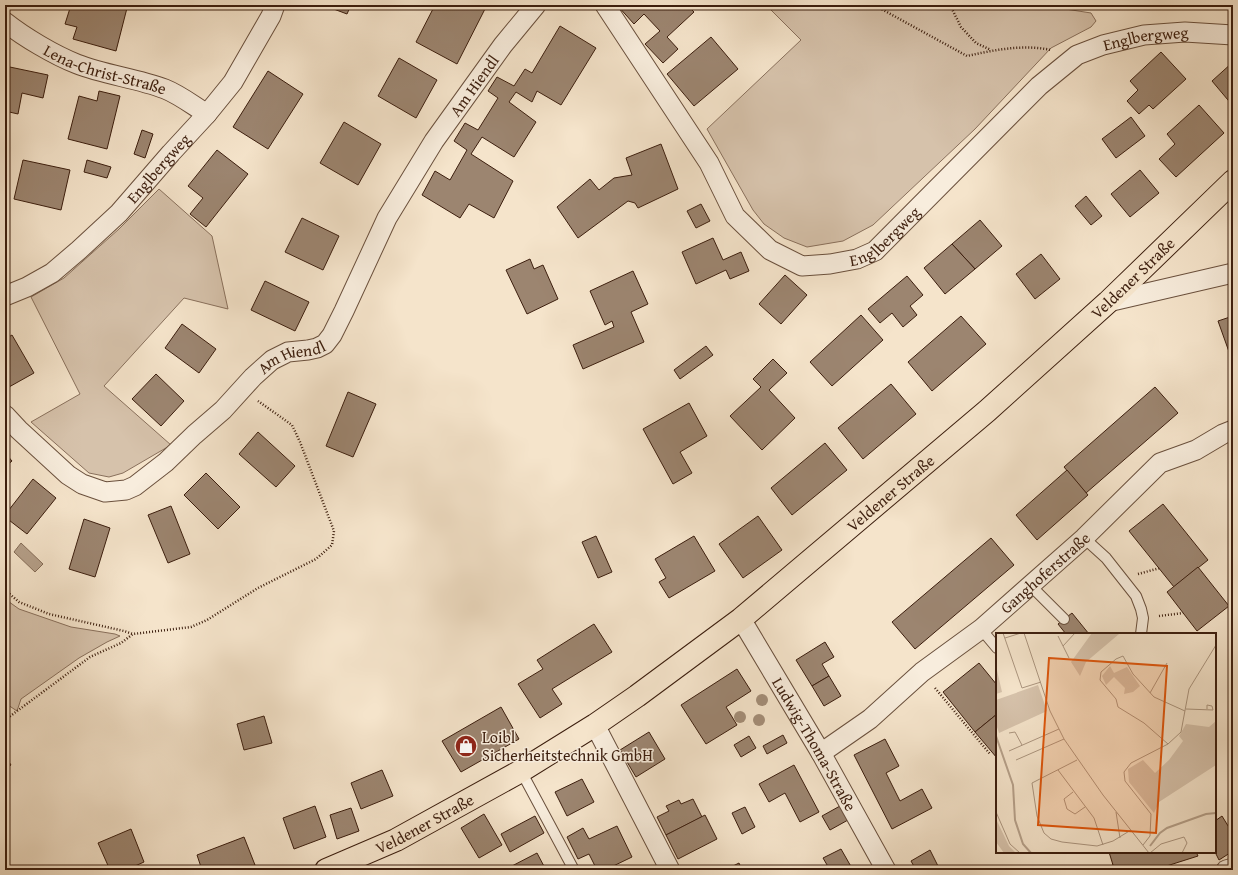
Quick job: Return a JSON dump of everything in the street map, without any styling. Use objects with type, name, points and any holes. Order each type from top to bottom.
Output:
[{"type":"main road","name":"Veldener Straße","points":[[326,870],[396,840],[521,770],[595,725],[637,696],[741,619],[987,412],[1108,302],[1232,185]]},
{"type":"street","name":"Englbergweg","points":[[5,296],[28,287],[52,273],[119,213],[171,153],[208,114],[233,82],[271,16],[275,5]]},
{"type":"street","name":"Am Hiendl","points":[[5,416],[63,470],[82,484],[105,492],[126,490],[135,486],[166,462],[194,435],[224,410],[272,360],[288,352],[308,350],[325,344],[332,335],[387,218],[430,148],[504,45],[536,5]]},
{"type":"street","name":"Englbergweg","points":[[605,5],[709,163],[735,216],[770,250],[802,266],[830,264],[857,259],[875,251],[1039,86],[1077,55],[1103,45],[1144,35],[1185,32],[1233,35]]},
{"type":"street","name":"Lena-Christ-Straße","points":[[5,22],[51,51],[76,64],[138,80],[166,90],[208,114]]},
{"type":"street","points":[[1108,302],[1233,273]]},
{"type":"street","name":"Ganghoferstraße","points":[[821,753],[870,719],[922,672],[981,629],[1084,538],[1160,463],[1196,450],[1223,434],[1233,430]]},
{"type":"street","name":"Ludwig-Thoma-Straße","points":[[741,619],[821,753],[886,870]]},
{"type":"street","points":[[595,725],[670,870]]},
{"type":"street","points":[[1226,870],[1233,868]]},
{"type":"lane","points":[[1084,538],[1106,558],[1136,596],[1141,609],[1141,633]]},
{"type":"lane","points":[[1030,585],[1064,619]]},
{"type":"lane","points":[[981,629],[996,647]]},
{"type":"lane","points":[[521,770],[574,870]]},
{"type":"path","points":[[874,5],[967,56],[991,50],[1039,47],[1077,55]]},
{"type":"path","points":[[950,5],[961,27],[976,43],[991,50]]},
{"type":"path","points":[[5,590],[19,602],[49,614],[133,634],[191,627],[207,620],[258,588],[316,558],[332,545],[334,531],[292,425],[242,390]]},
{"type":"path","points":[[1142,618],[1183,612]]},
{"type":"path","points":[[5,720],[90,657],[121,643],[133,634]]},
{"type":"path","points":[[922,672],[990,754]]},
{"type":"shaded area","points":[[766,5],[1040,5],[1091,13],[1096,21],[1091,27],[1051,48],[975,129],[873,225],[843,241],[807,247],[784,238],[764,224],[753,210],[707,129],[801,40]]},
{"type":"shaded area","points":[[159,189],[212,236],[228,309],[184,298],[104,386],[171,445],[123,473],[109,477],[89,473],[31,422],[80,394],[31,297],[64,278],[119,229]]},
{"type":"shaded area","points":[[21,543],[43,564],[35,572],[14,552]]},
{"type":"shaded area","points":[[5,599],[19,609],[71,627],[120,636],[79,658],[21,699],[17,711],[5,703]]},
{"type":"building","points":[[71,5],[115,5],[127,8],[116,51],[73,39],[77,27],[65,24]]},
{"type":"building","points":[[323,5],[351,5],[347,14]]},
{"type":"building","points":[[435,5],[460,5],[465,8],[466,5],[487,5],[457,64],[416,42]]},
{"type":"building","points":[[617,5],[687,5],[694,12],[667,37],[678,49],[663,63],[645,44],[660,31],[644,14],[634,24]]},
{"type":"building","points":[[560,26],[596,48],[561,105],[537,91],[532,102],[516,92],[509,102],[536,122],[514,157],[482,137],[471,154],[513,181],[494,218],[469,204],[460,218],[422,195],[435,171],[450,180],[467,150],[454,141],[465,123],[478,130],[498,98],[488,91],[497,77],[514,86],[525,69],[532,73]]},
{"type":"building","points":[[711,37],[738,69],[694,106],[667,74]]},
{"type":"building","points":[[1161,52],[1186,79],[1153,109],[1149,105],[1139,114],[1127,101],[1138,90],[1130,81]]},
{"type":"building","points":[[399,58],[437,80],[416,118],[378,96]]},
{"type":"building","points":[[1233,62],[1233,106],[1212,81]]},
{"type":"building","points":[[5,66],[48,75],[43,98],[22,93],[18,114],[5,111]]},
{"type":"building","points":[[268,71],[303,94],[268,149],[233,127]]},
{"type":"building","points":[[99,91],[120,96],[107,149],[68,139],[79,96],[97,101]]},
{"type":"building","points":[[1199,105],[1224,133],[1176,177],[1159,159],[1175,144],[1167,134]]},
{"type":"building","points":[[1131,117],[1145,136],[1116,158],[1102,139]]},
{"type":"building","points":[[344,122],[381,144],[358,185],[320,163]]},
{"type":"building","points":[[142,130],[153,134],[145,158],[134,154]]},
{"type":"building","points":[[661,144],[678,189],[638,208],[635,203],[628,201],[578,238],[557,207],[590,179],[599,190],[614,178],[632,175],[626,158]]},
{"type":"building","points":[[217,150],[248,174],[206,227],[190,214],[203,198],[188,186]]},
{"type":"building","points":[[23,160],[70,170],[61,210],[14,199]]},
{"type":"building","points":[[87,160],[111,167],[107,178],[84,172]]},
{"type":"building","points":[[1140,170],[1159,193],[1130,217],[1111,194]]},
{"type":"building","points":[[1086,196],[1102,216],[1091,225],[1075,206]]},
{"type":"building","points":[[701,204],[710,221],[696,228],[687,211]]},
{"type":"building","points":[[302,218],[339,236],[323,270],[285,252]]},
{"type":"building","points":[[980,220],[1002,246],[975,269],[952,244]]},
{"type":"building","points":[[713,238],[723,260],[741,252],[749,271],[730,279],[726,270],[696,284],[682,252]]},
{"type":"building","points":[[952,244],[975,269],[945,294],[924,268]]},
{"type":"building","points":[[1041,254],[1060,279],[1035,299],[1016,274]]},
{"type":"building","points":[[530,259],[534,269],[543,265],[558,299],[527,314],[506,270]]},
{"type":"building","points":[[633,271],[648,304],[631,312],[644,342],[583,369],[573,345],[614,327],[612,321],[605,325],[590,291]]},
{"type":"building","points":[[785,275],[807,295],[781,324],[759,304]]},
{"type":"building","points":[[907,276],[923,295],[910,306],[917,315],[903,327],[892,313],[880,323],[868,309]]},
{"type":"building","points":[[265,281],[309,302],[295,331],[251,310]]},
{"type":"building","points":[[861,315],[883,340],[832,386],[810,362]]},
{"type":"building","points":[[961,316],[986,344],[932,391],[908,362]]},
{"type":"building","points":[[1233,316],[1233,363],[1218,321]]},
{"type":"building","points":[[182,324],[216,349],[199,373],[165,348]]},
{"type":"building","points":[[12,335],[34,373],[9,387],[5,379],[5,339]]},
{"type":"building","points":[[706,346],[713,355],[680,379],[674,370]]},
{"type":"building","points":[[773,359],[787,373],[769,390],[795,418],[762,450],[730,416],[761,387],[753,379]]},
{"type":"building","points":[[156,374],[184,401],[161,426],[132,399]]},
{"type":"building","points":[[891,384],[916,414],[863,459],[838,428]]},
{"type":"building","points":[[1155,387],[1178,413],[1086,493],[1064,467]]},
{"type":"building","points":[[348,392],[376,404],[353,457],[326,446]]},
{"type":"building","points":[[689,403],[707,436],[680,452],[692,473],[673,484],[643,429]]},
{"type":"building","points":[[258,432],[295,466],[276,487],[239,454]]},
{"type":"building","points":[[825,443],[847,470],[792,515],[771,488]]},
{"type":"building","points":[[5,453],[12,461],[5,467]]},
{"type":"building","points":[[1230,460],[1233,460],[1233,500],[1229,500]]},
{"type":"building","points":[[1067,470],[1088,495],[1037,540],[1016,515]]},
{"type":"building","points":[[206,473],[240,507],[218,529],[184,495]]},
{"type":"building","points":[[33,479],[56,498],[27,534],[5,517],[5,515]]},
{"type":"building","points":[[1163,504],[1208,560],[1174,587],[1129,531]]},
{"type":"building","points":[[171,506],[190,554],[168,563],[148,515]]},
{"type":"building","points":[[758,516],[782,550],[743,578],[719,544]]},
{"type":"building","points":[[84,519],[110,528],[95,577],[69,569]]},
{"type":"building","points":[[596,536],[612,572],[598,578],[582,542]]},
{"type":"building","points":[[694,536],[715,571],[669,598],[659,582],[666,578],[655,559]]},
{"type":"building","points":[[991,538],[1014,565],[915,649],[892,622]]},
{"type":"building","points":[[1198,567],[1229,606],[1197,631],[1167,592]]},
{"type":"building","points":[[1072,613],[1088,633],[1065,633],[1058,624]]},
{"type":"building","points":[[594,624],[612,652],[552,689],[562,704],[540,718],[518,684],[543,669],[537,660]]},
{"type":"building","points":[[825,642],[834,657],[822,664],[829,676],[812,686],[796,660]]},
{"type":"building","points":[[979,663],[996,684],[996,715],[975,732],[943,692]]},
{"type":"building","points":[[737,669],[751,691],[726,707],[737,725],[706,744],[681,705]]},
{"type":"building","points":[[829,676],[841,696],[824,706],[812,686]]},
{"type":"building","points":[[501,707],[519,739],[461,772],[442,741]]},
{"type":"building","points":[[996,715],[996,757],[975,732]]},
{"type":"building","points":[[264,716],[272,743],[244,750],[237,724]]},
{"type":"building","points":[[649,732],[665,759],[636,777],[620,750]]},
{"type":"building","points":[[783,735],[787,743],[767,754],[763,746]]},
{"type":"building","points":[[749,736],[756,748],[741,757],[734,745]]},
{"type":"building","points":[[885,739],[899,766],[886,773],[900,801],[922,789],[932,808],[892,829],[854,755]]},
{"type":"building","points":[[5,756],[11,765],[5,769]]},
{"type":"building","points":[[794,765],[819,812],[800,822],[785,793],[769,802],[759,784]]},
{"type":"building","points":[[382,770],[393,796],[361,809],[351,783]]},
{"type":"building","points":[[582,779],[594,802],[567,816],[555,792]]},
{"type":"building","points":[[693,799],[702,817],[666,835],[657,817],[669,811],[666,806],[679,800],[681,804]]},
{"type":"building","points":[[315,806],[326,837],[294,849],[283,818]]},
{"type":"building","points":[[840,806],[848,820],[830,830],[822,816]]},
{"type":"building","points":[[745,807],[755,827],[742,834],[732,813]]},
{"type":"building","points":[[351,808],[359,831],[337,839],[330,815]]},
{"type":"building","points":[[484,814],[502,845],[479,858],[461,828]]},
{"type":"building","points":[[705,815],[717,839],[678,859],[666,835]]},
{"type":"building","points":[[535,816],[544,833],[510,852],[501,834]]},
{"type":"building","points":[[1222,816],[1233,834],[1233,851],[1219,860],[1216,853],[1216,820]]},
{"type":"building","points":[[617,826],[632,857],[605,870],[597,870],[589,854],[578,859],[567,837],[583,828],[589,839]]},
{"type":"building","points":[[131,829],[144,862],[126,870],[110,870],[98,843]]},
{"type":"building","points":[[244,837],[255,865],[242,870],[202,870],[197,855]]},
{"type":"building","points":[[841,849],[853,870],[830,870],[823,858]]},
{"type":"building","points":[[930,850],[940,870],[916,870],[911,861]]},
{"type":"building","points":[[537,853],[546,870],[512,870],[510,867]]},
{"type":"building","points":[[1109,853],[1196,853],[1198,856],[1154,870],[1098,870],[1113,865]]},
{"type":"building","points":[[739,863],[742,870],[725,870]]},
{"type":"building","points":[[1044,866],[1045,870],[1026,870]]},
{"type":"place","name":"Loibl Sicherheitstechnik GmbH","points":[[466,746]]}]
